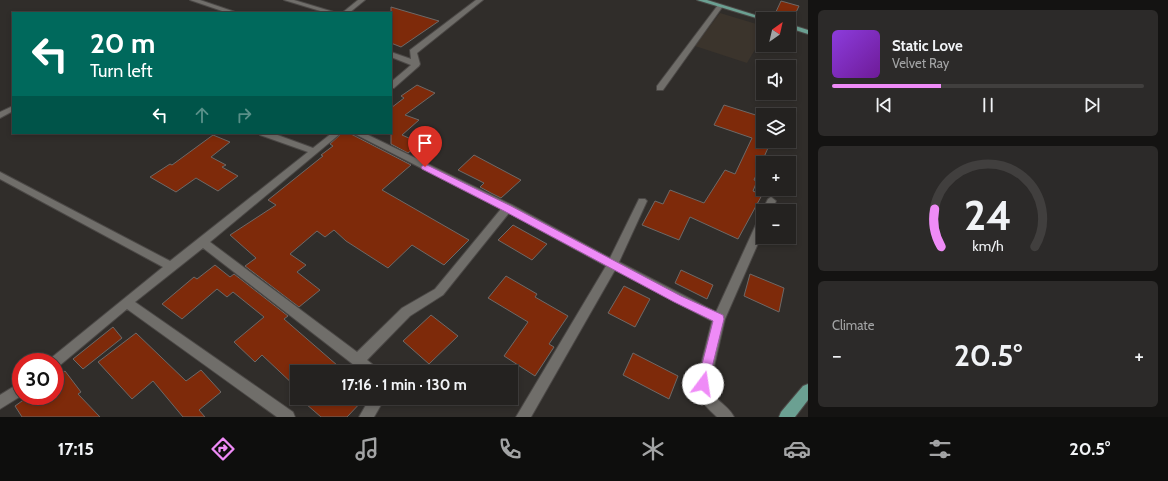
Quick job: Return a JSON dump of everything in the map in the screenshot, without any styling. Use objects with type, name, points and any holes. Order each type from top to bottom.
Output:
[{"type":"main road","points":[[700,0],[756,16]]},
{"type":"main road","points":[[796,28],[808,32]]},
{"type":"main road","points":[[786,417],[808,390]]},
{"type":"street","points":[[193,0],[233,12]]},
{"type":"street","points":[[287,0],[330,12]]},
{"type":"street","points":[[346,12],[362,0]]},
{"type":"street","points":[[416,64],[413,52],[480,0]]},
{"type":"street","points":[[660,88],[720,6]]},
{"type":"street","points":[[392,54],[416,64]]},
{"type":"street","points":[[392,85],[416,64]]},
{"type":"street","points":[[0,115],[12,109]]},
{"type":"street","points":[[266,134],[314,151]]},
{"type":"street","points":[[64,355],[171,266],[203,242],[336,134]]},
{"type":"street","points":[[358,134],[508,208],[612,265],[719,319]]},
{"type":"street","points":[[0,175],[171,266]]},
{"type":"street","points":[[523,417],[612,265],[642,201]]},
{"type":"street","points":[[358,360],[406,312],[439,292],[508,208]]},
{"type":"street","points":[[727,417],[702,390],[719,319],[756,236]]},
{"type":"street","points":[[203,242],[364,365]]},
{"type":"street","points":[[128,303],[288,417]]},
{"type":"street","points":[[0,403],[12,394]]},
{"type":"street","points":[[366,417],[374,405]]},
{"type":"shaded area","points":[[720,13],[756,24],[756,48],[747,63],[695,46]]},
{"type":"building","points":[[781,1],[799,6],[796,12],[776,12]]},
{"type":"building","points":[[391,7],[439,21],[401,47],[392,43]]},
{"type":"building","points":[[417,85],[435,93],[405,115],[419,120],[402,135],[420,143],[408,153],[391,144],[392,107],[404,98],[401,96]]},
{"type":"building","points":[[724,105],[756,115],[756,148],[768,148],[764,156],[756,156],[756,175],[754,180],[756,181],[756,184],[753,191],[756,192],[756,196],[761,196],[738,239],[690,217],[679,240],[642,225],[655,201],[663,204],[670,190],[704,203],[725,170],[735,174],[752,138],[714,125]]},
{"type":"building","points":[[341,134],[351,134],[411,165],[382,190],[469,240],[444,265],[412,245],[388,268],[346,241],[334,230],[325,237],[317,231],[290,254],[306,265],[297,272],[320,290],[299,307],[245,266],[256,258],[230,235],[276,205],[268,200],[323,156],[321,155],[333,146],[330,144]]},
{"type":"building","points":[[213,135],[230,142],[211,157],[226,165],[222,167],[238,176],[218,191],[196,178],[176,192],[150,177],[170,164],[172,165]]},
{"type":"building","points":[[474,155],[521,180],[501,198],[491,193],[480,187],[484,183],[458,170]]},
{"type":"building","points":[[513,225],[547,244],[532,260],[498,240]]},
{"type":"building","points":[[215,265],[230,277],[234,274],[288,316],[284,319],[337,365],[290,365],[290,381],[262,355],[255,362],[234,342],[264,317],[233,292],[227,297],[217,289],[182,319],[162,304],[194,277],[197,279]]},
{"type":"building","points":[[681,270],[713,285],[707,299],[675,283]]},
{"type":"building","points":[[750,274],[784,288],[779,312],[744,296]]},
{"type":"building","points":[[506,276],[537,294],[535,297],[568,316],[549,344],[554,347],[535,376],[504,356],[528,322],[488,298]]},
{"type":"building","points":[[624,286],[650,299],[635,327],[608,313]]},
{"type":"building","points":[[431,315],[458,336],[429,364],[403,341]]},
{"type":"building","points":[[113,327],[122,338],[83,369],[73,359]]},
{"type":"building","points":[[136,333],[186,381],[201,370],[221,392],[199,410],[205,417],[183,417],[153,381],[132,399],[98,362]]},
{"type":"building","points":[[633,353],[678,376],[669,399],[623,375]]},
{"type":"building","points":[[65,371],[81,392],[78,394],[100,417],[22,417],[15,406],[16,405],[64,405]]},
{"type":"building","points":[[307,405],[358,405],[347,417],[321,417]]},
{"type":"route","points":[[425,167],[508,208],[612,265],[719,319],[703,384]]}]
